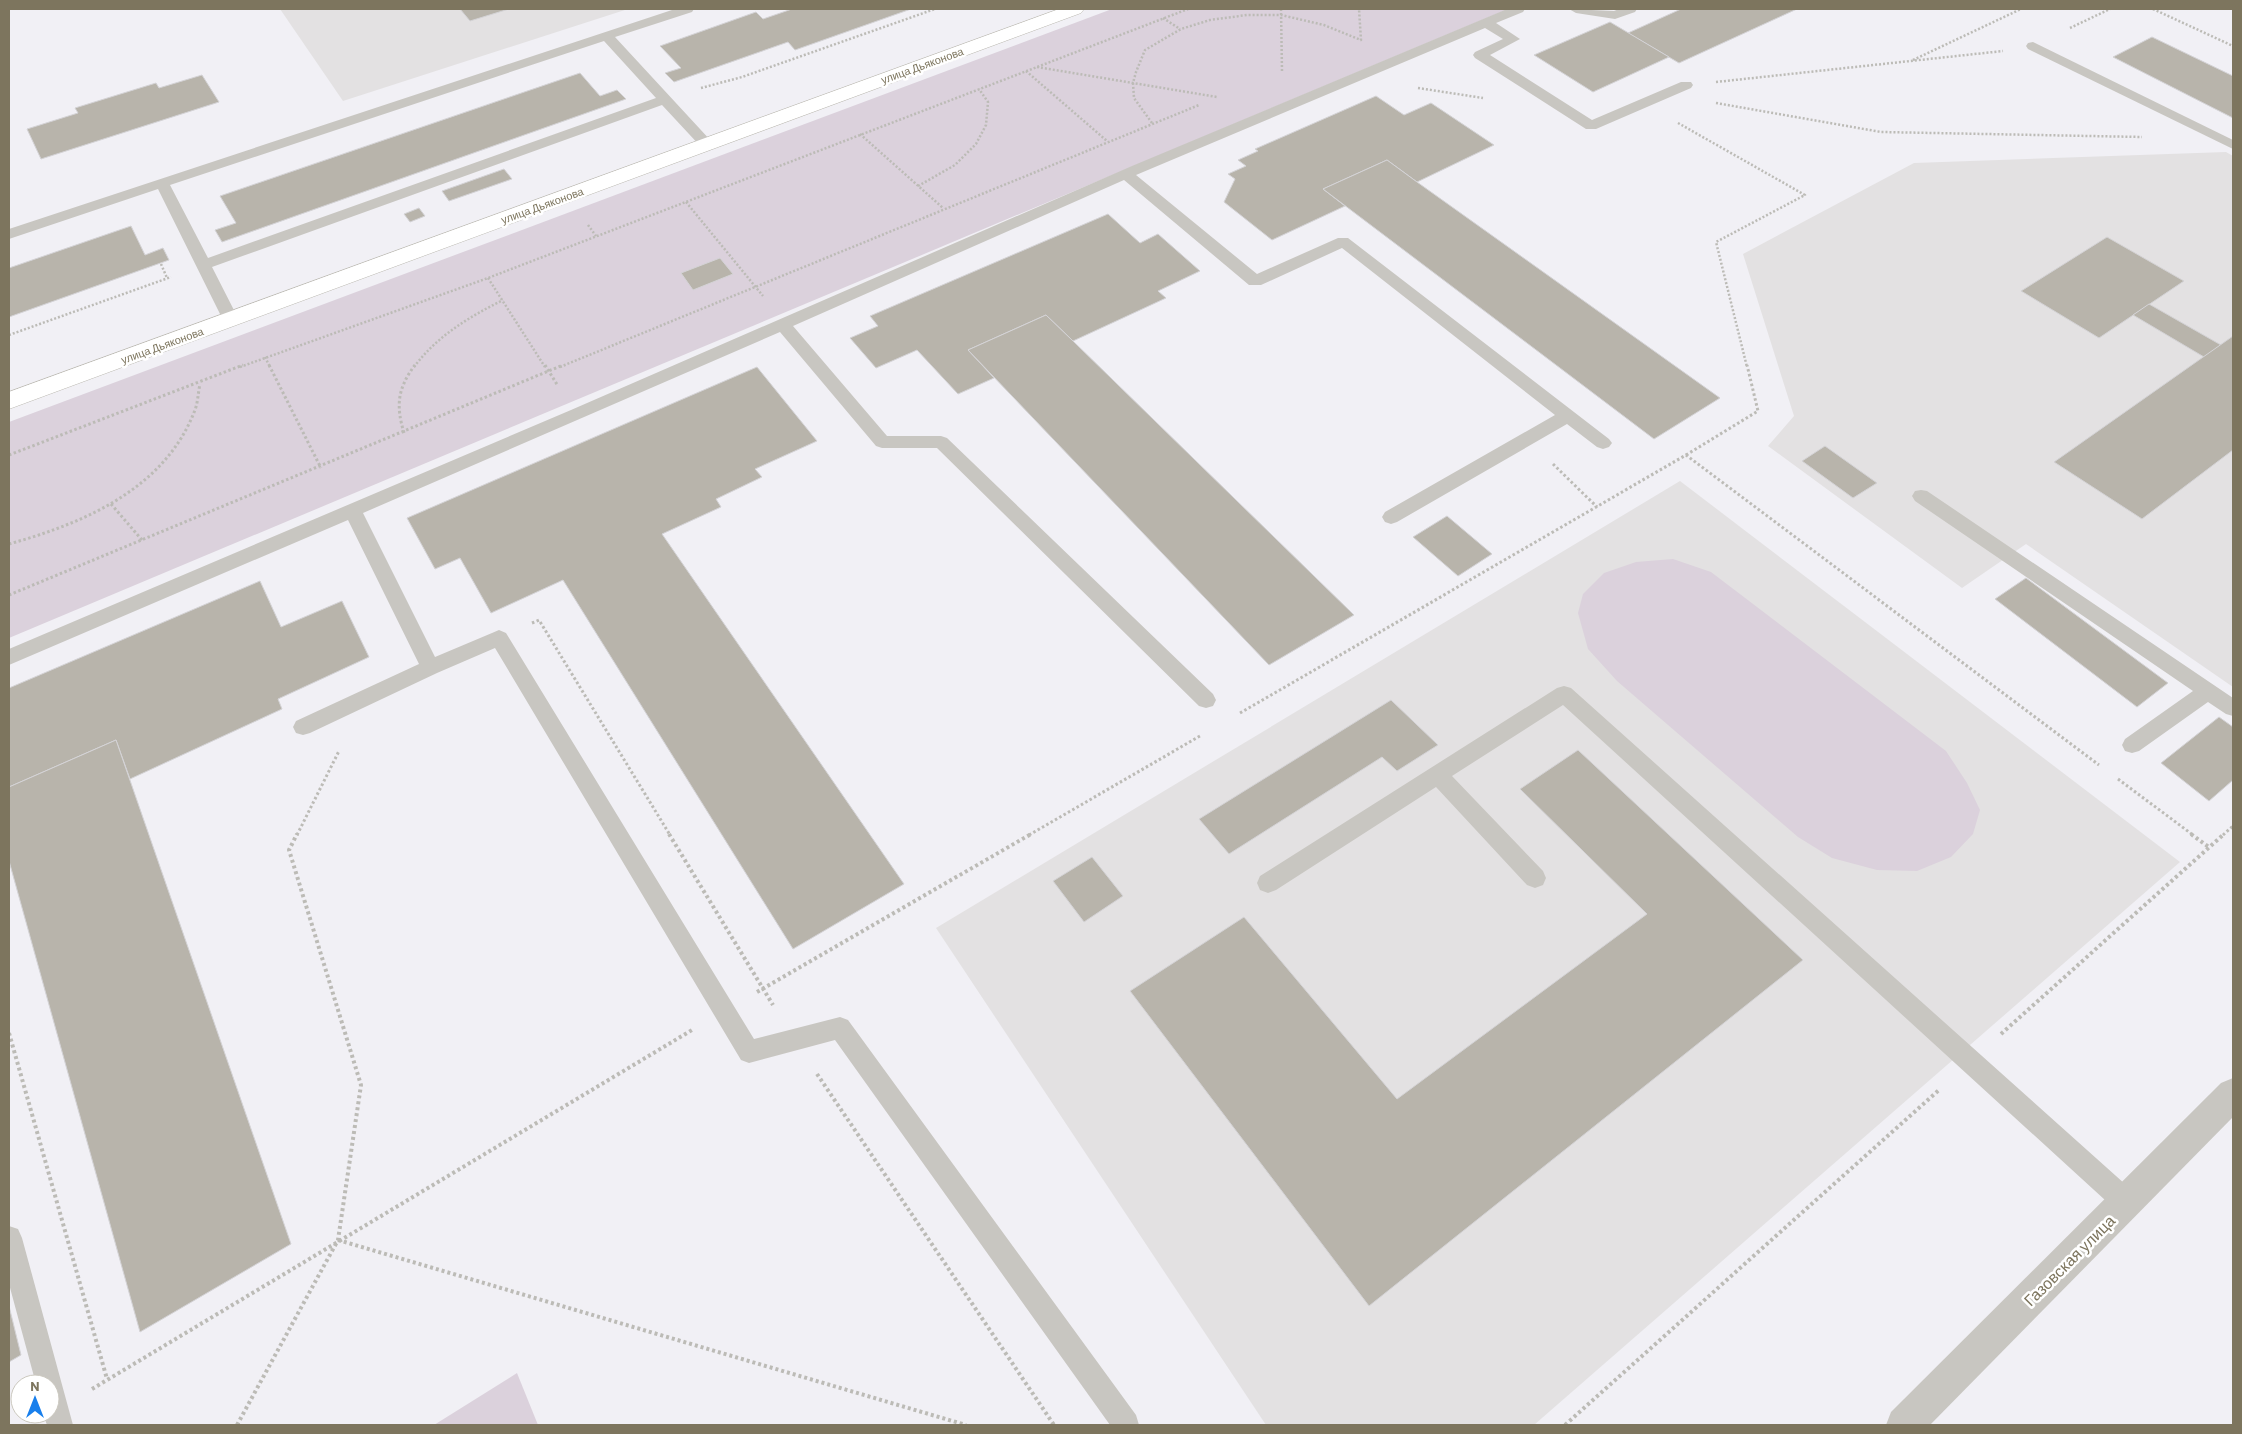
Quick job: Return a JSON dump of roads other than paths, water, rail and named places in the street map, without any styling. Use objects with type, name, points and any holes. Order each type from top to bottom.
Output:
[{"type":"main road","name":"улица Дьяконова","points":[[9,402],[1075,9]]},
{"type":"street","name":"Газовская улица","points":[[1904,1425],[2233,1094]]},
{"type":"lane","points":[[9,234],[687,9]]},
{"type":"lane","points":[[9,657],[353,512],[1126,174],[1518,9]]},
{"type":"lane","points":[[1576,9],[1614,15],[1630,9]]},
{"type":"lane","points":[[1486,23],[1513,39],[1480,55],[1591,126],[1686,85]]},
{"type":"lane","points":[[606,36],[707,145]]},
{"type":"lane","points":[[2033,46],[2233,145]]},
{"type":"lane","points":[[204,265],[666,99]]},
{"type":"lane","points":[[1126,174],[1255,281],[1343,241],[1604,443]]},
{"type":"lane","points":[[162,183],[232,320]]},
{"type":"lane","points":[[783,325],[882,442],[941,442],[1206,700]]},
{"type":"lane","points":[[1391,517],[1568,415]]},
{"type":"lane","points":[[1921,496],[2233,708]]},
{"type":"lane","points":[[353,512],[430,667]]},
{"type":"lane","points":[[303,727],[430,667],[498,638],[748,1052],[840,1028],[1126,1425]]},
{"type":"lane","points":[[2132,745],[2208,691]]},
{"type":"lane","points":[[1268,883],[1564,694],[2126,1202]]},
{"type":"lane","points":[[1438,775],[1535,878]]},
{"type":"lane","points":[[9,1238],[46,1374]]}]
